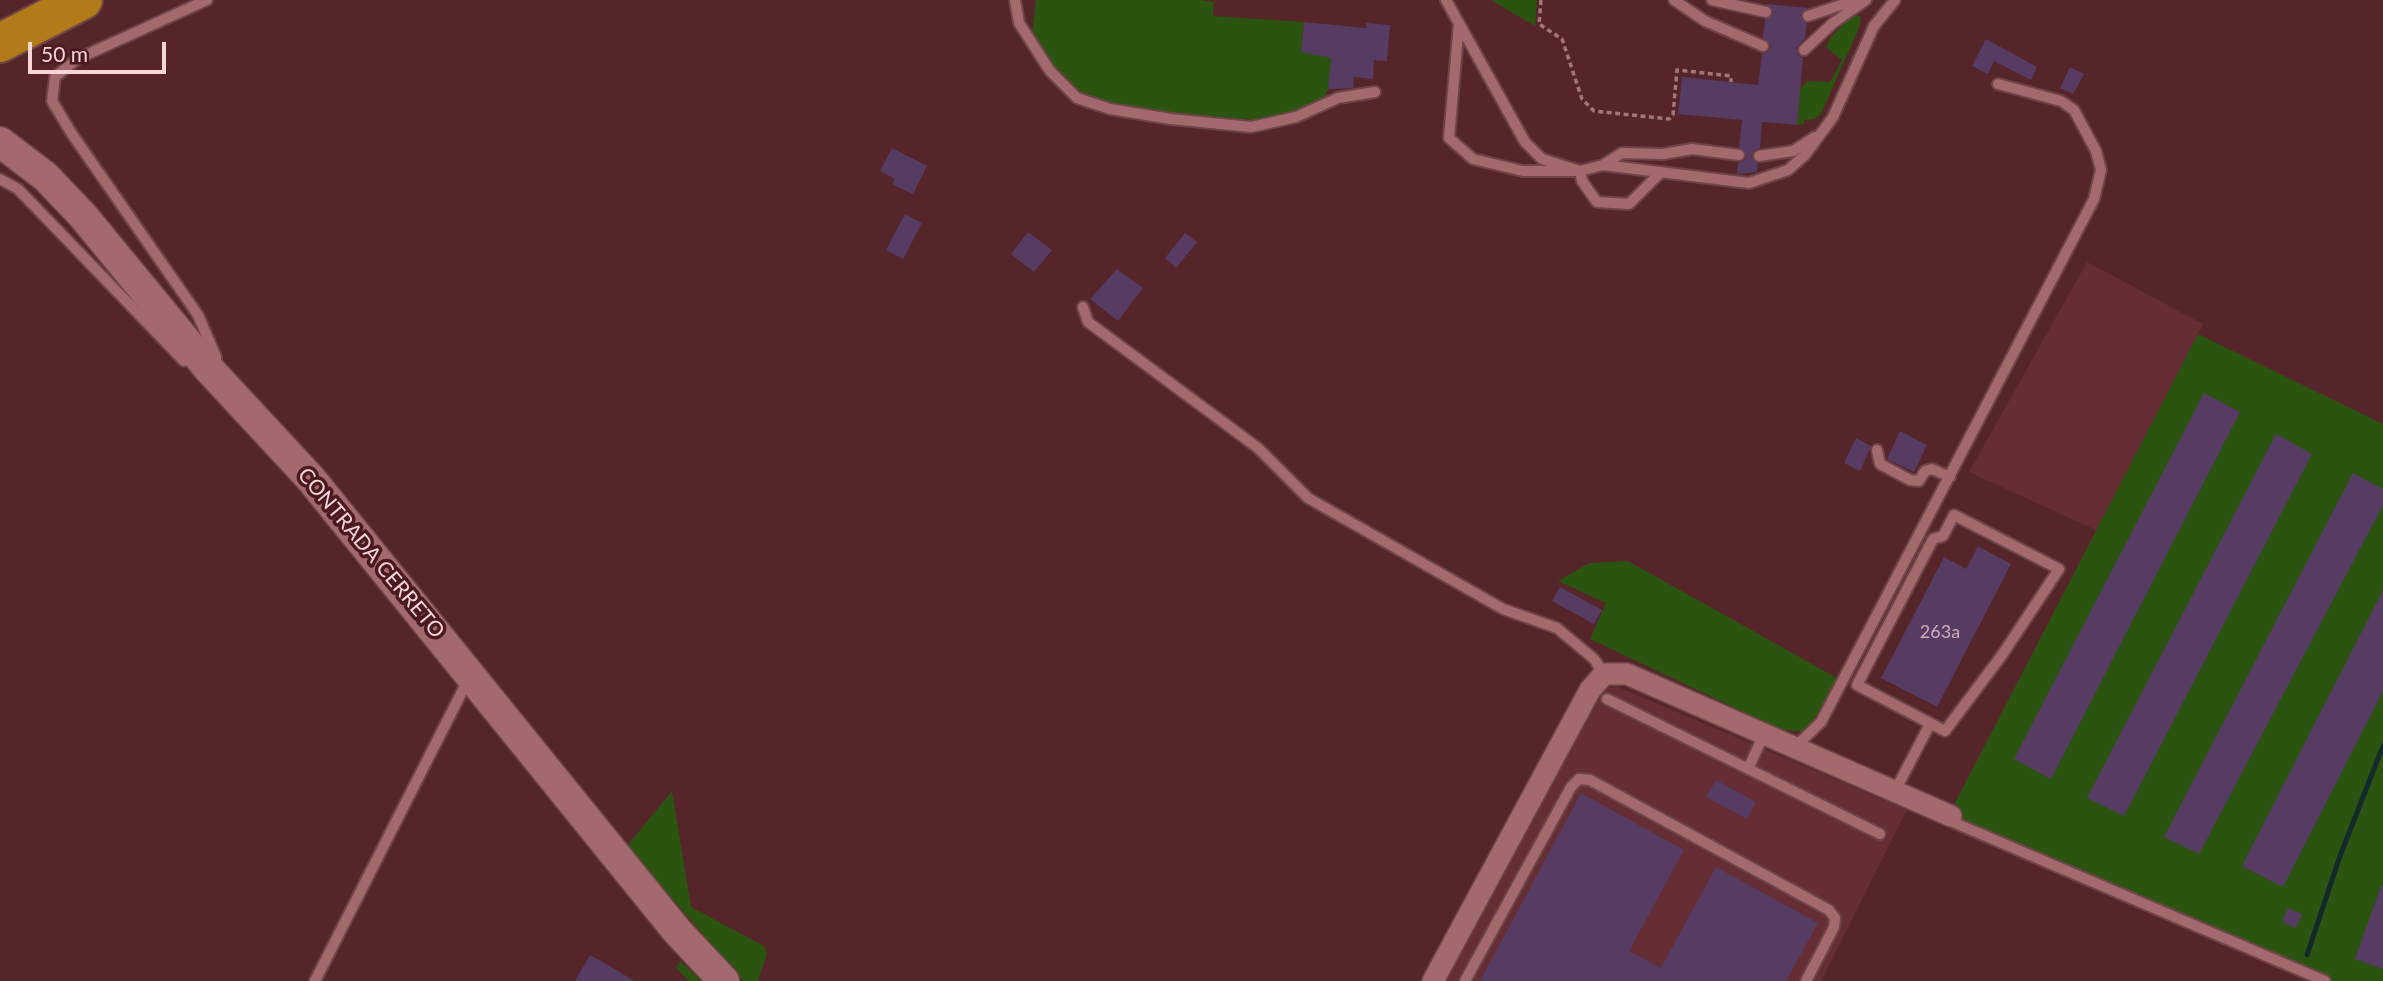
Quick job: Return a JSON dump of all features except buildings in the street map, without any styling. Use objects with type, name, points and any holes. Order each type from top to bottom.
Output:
[{"type":"highway","points":[[0,14],[27,0]]},
{"type":"highway","points":[[0,43],[82,0]]},
{"type":"main road","name":"CONTRADA CERRETO","points":[[0,142],[46,177],[84,217],[211,372],[311,479],[677,931],[724,981]]},
{"type":"street","points":[[1433,981],[1590,690],[1604,674],[1627,674],[1951,816]]},
{"type":"lane","points":[[0,179],[18,189],[193,370],[211,372],[216,357],[198,315],[52,101],[55,76],[77,59],[207,0]]},
{"type":"lane","points":[[1015,0],[1019,23],[1050,71],[1077,98],[1110,109],[1141,116],[1251,127],[1296,117],[1338,98],[1375,92]]},
{"type":"lane","points":[[1446,0],[1525,142],[1542,159],[1580,171]]},
{"type":"lane","points":[[1674,0],[1705,22],[1762,46]]},
{"type":"lane","points":[[1712,0],[1766,12]]},
{"type":"lane","points":[[1808,16],[1856,0]]},
{"type":"lane","points":[[1804,50],[1832,23],[1866,0]]},
{"type":"lane","points":[[1603,165],[1749,183],[1788,170],[1805,155],[1833,117],[1874,26],[1895,0]]},
{"type":"lane","points":[[1459,23],[1448,138],[1474,159],[1523,170],[1580,171],[1603,165],[1622,153],[1663,154],[1692,149],[1738,155]]},
{"type":"lane","points":[[1794,747],[1821,722],[2094,199],[2101,170],[2096,151],[2074,110],[2062,101],[1998,84]]},
{"type":"lane","points":[[1759,156],[1793,151],[1819,135]]},
{"type":"lane","points":[[1580,171],[1582,181],[1597,202],[1629,204],[1661,172]]},
{"type":"lane","points":[[1083,307],[1088,322],[1258,448],[1308,498],[1503,609],[1557,628],[1594,659],[1604,674]]},
{"type":"lane","points":[[1877,450],[1880,464],[1910,480],[1919,481],[1925,471],[1932,469],[1950,477]]},
{"type":"lane","points":[[1954,515],[2059,569],[2002,655],[1945,731],[1930,724],[1857,685],[1933,538],[1943,536],[1954,515]]},
{"type":"lane","points":[[315,981],[471,674]]},
{"type":"lane","points":[[1607,699],[1880,834]]},
{"type":"lane","points":[[1895,792],[1930,724]]},
{"type":"lane","points":[[1748,769],[1764,734]]},
{"type":"lane","points":[[1465,981],[1571,787],[1579,779],[1590,780],[1829,910],[1835,918],[1834,927],[1806,981]]},
{"type":"lane","points":[[1951,816],[1955,823],[2325,981]]},
{"type":"path","points":[[1541,0],[1539,24],[1562,39],[1582,99],[1594,111],[1669,119],[1673,115],[1677,70],[1731,76],[1731,82]]},
{"type":"shaded area","points":[[2087,262],[2203,324],[2098,531],[1969,472]]},
{"type":"shaded area","points":[[1616,686],[1907,810],[1821,981],[1445,981],[1605,688]]},
{"type":"green space","points":[[1036,0],[1201,0],[1214,2],[1213,16],[1304,22],[1301,51],[1331,58],[1328,89],[1324,99],[1267,121],[1148,111],[1099,101],[1071,86],[1037,46],[1032,34]]},
{"type":"green space","points":[[1491,0],[1537,0],[1535,26]]},
{"type":"green space","points":[[1854,14],[1861,17],[1859,28],[1821,114],[1797,125],[1800,89],[1807,81],[1830,82],[1842,60],[1826,47],[1832,36]]},
{"type":"green space","points":[[2198,334],[2383,424],[2383,981],[2312,981],[1944,824]]},
{"type":"green space","points":[[1628,561],[1837,678],[1813,721],[1803,732],[1779,729],[1590,639],[1606,603],[1558,581],[1589,563]]},
{"type":"green space","points":[[672,791],[691,907],[764,946],[767,954],[758,981],[743,981],[627,846]]},
{"type":"green space","points":[[680,961],[702,981],[689,981],[676,968]]},
{"type":"waterway","points":[[2307,955],[2340,856],[2383,746]]}]
